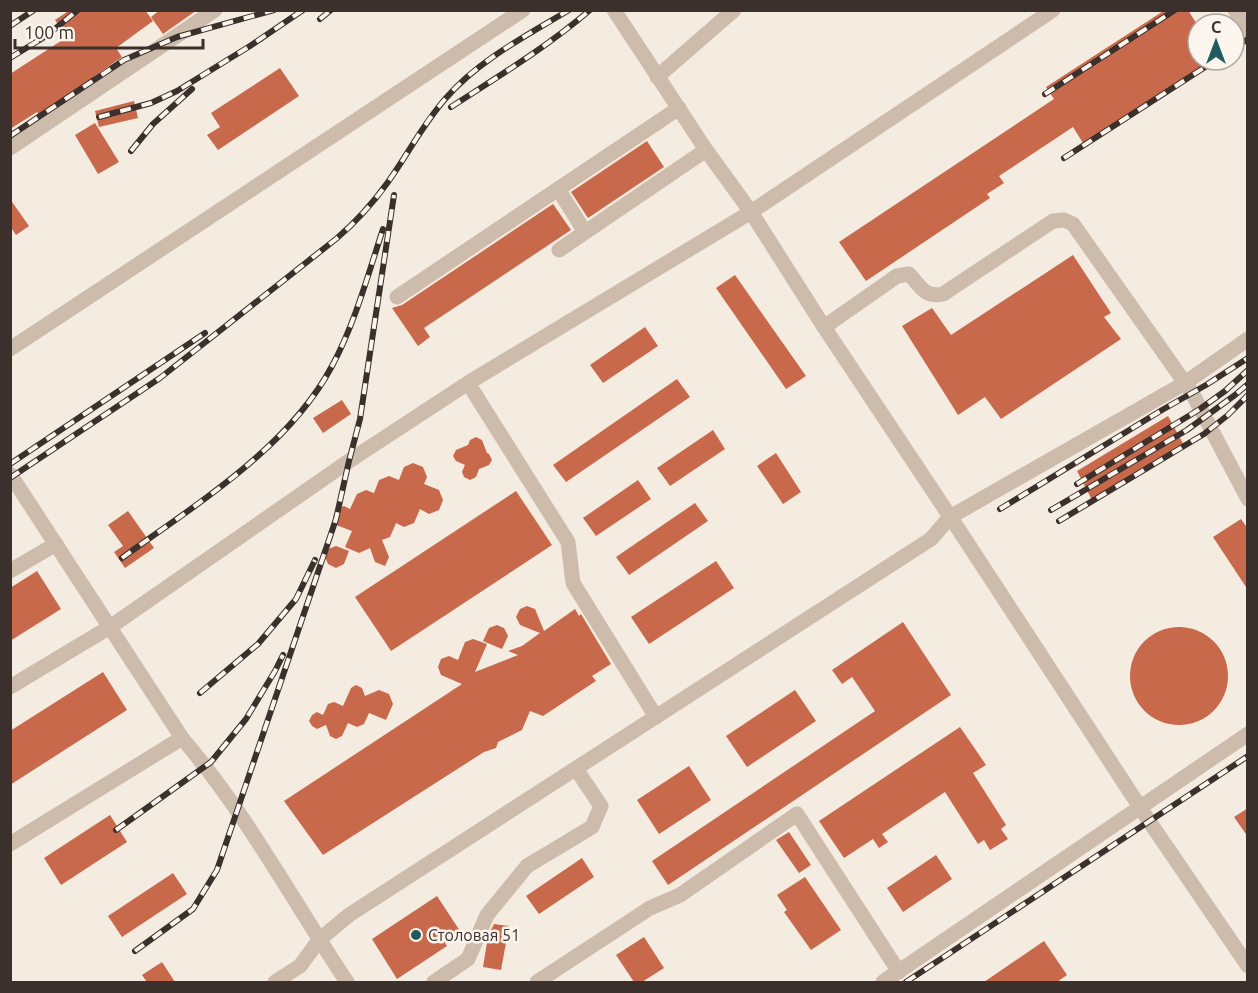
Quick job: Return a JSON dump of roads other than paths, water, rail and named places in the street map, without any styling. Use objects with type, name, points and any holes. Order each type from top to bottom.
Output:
[{"type":"lane","points":[[10,148],[214,10]]},
{"type":"lane","points":[[10,350],[524,10]]},
{"type":"lane","points":[[614,10],[706,150],[751,212],[824,327],[1248,966]]},
{"type":"lane","points":[[657,77],[734,10]]},
{"type":"lane","points":[[10,687],[110,627],[349,461],[468,383],[751,212],[1053,10]]},
{"type":"lane","points":[[1235,10],[1248,31]]},
{"type":"lane","points":[[397,297],[678,108]]},
{"type":"lane","points":[[559,250],[706,150]]},
{"type":"lane","points":[[558,189],[585,232]]},
{"type":"lane","points":[[824,327],[897,276],[909,274],[926,293],[934,296],[943,294],[1053,221],[1064,220],[1073,224],[1185,382],[1248,499]]},
{"type":"lane","points":[[275,982],[300,966],[319,939],[349,915],[931,539],[950,517],[1185,382],[1248,339]]},
{"type":"lane","points":[[468,383],[568,542],[573,583],[656,717]]},
{"type":"lane","points":[[10,474],[182,738],[228,796],[347,982]]},
{"type":"lane","points":[[10,571],[56,544]]},
{"type":"lane","points":[[883,982],[1248,734]]},
{"type":"lane","points":[[10,844],[182,738]]},
{"type":"lane","points":[[434,982],[468,959],[487,915],[527,866],[592,827],[601,806],[576,769]]},
{"type":"lane","points":[[537,982],[650,908],[680,896],[797,814],[899,972]]},
{"type":"railway","points":[[10,26],[34,10]]},
{"type":"railway","points":[[10,58],[46,36],[78,10]]},
{"type":"railway","points":[[10,136],[124,60],[177,37],[274,10]]},
{"type":"railway","points":[[99,117],[151,103],[177,91],[303,10]]},
{"type":"railway","points":[[320,19],[331,10]]},
{"type":"railway","points":[[10,478],[160,378],[336,239],[376,197],[430,118],[459,84],[488,60],[569,10]]},
{"type":"railway","points":[[451,107],[540,49],[590,10]]},
{"type":"railway","points":[[1045,94],[1175,10]]},
{"type":"railway","points":[[1064,158],[1197,72]]},
{"type":"railway","points":[[131,151],[153,124],[192,89]]},
{"type":"railway","points":[[135,951],[193,909],[217,870],[336,519],[360,419],[394,195]]},
{"type":"railway","points":[[122,558],[238,473],[266,449],[313,396],[332,366],[348,333],[383,229]]},
{"type":"railway","points":[[10,464],[205,333]]},
{"type":"railway","points":[[1000,509],[1248,358]]},
{"type":"railway","points":[[1077,484],[1200,409],[1248,370]]},
{"type":"railway","points":[[1051,510],[1187,430],[1248,384]]},
{"type":"railway","points":[[1059,521],[1204,434],[1248,395]]},
{"type":"railway","points":[[200,693],[258,644],[296,599],[315,560]]},
{"type":"railway","points":[[116,830],[211,762],[246,719],[283,655]]},
{"type":"railway","points":[[906,982],[1248,756]]},
{"type":"place","name":"Столовая 51","points":[[416,935]]}]
